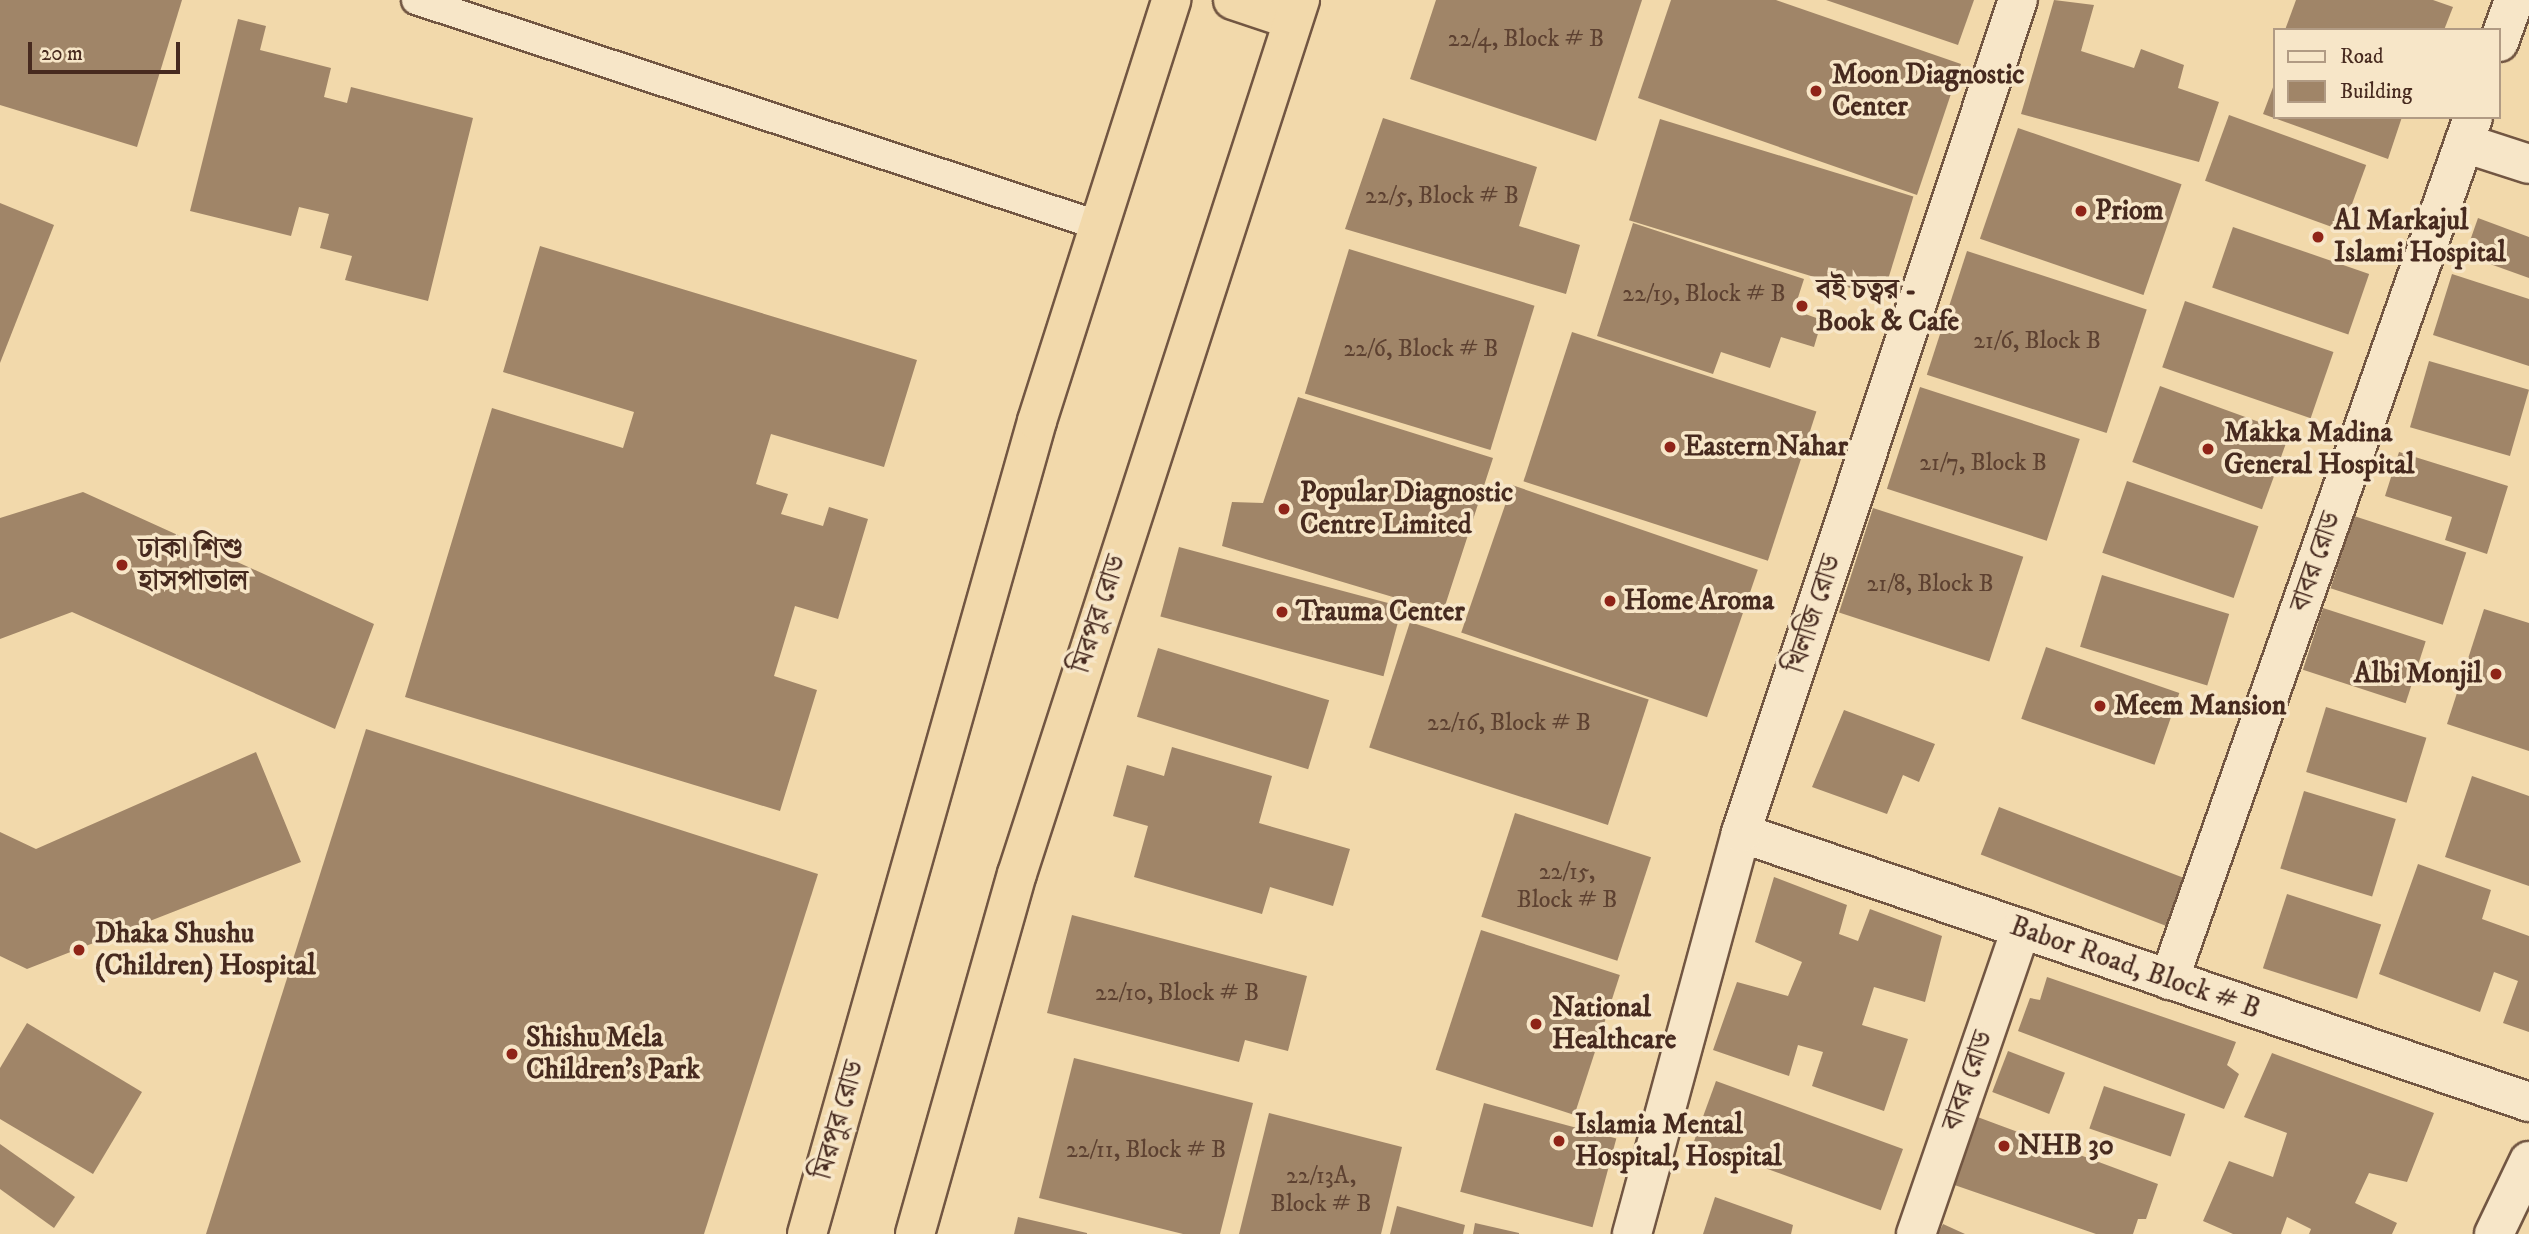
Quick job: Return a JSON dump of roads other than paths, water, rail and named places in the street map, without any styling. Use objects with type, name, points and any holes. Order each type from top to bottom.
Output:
[{"type":"highway","name":"মিরপুর রোড","points":[[807,1234],[1097,225],[1171,0]]},
{"type":"highway","points":[[1233,0],[1297,10]]},
{"type":"highway","name":"মিরপুর রোড","points":[[915,1234],[1017,874],[1297,10]]},
{"type":"street","name":"খিলজি রোড","points":[[1632,1234],[1741,833],[2018,0]]},
{"type":"street","points":[[2501,36],[2514,0]]},
{"type":"street","name":"বাবর রোড","points":[[2169,980],[2468,130],[2529,164]]},
{"type":"street","name":"Babor Road, Block # B","points":[[1741,833],[2529,1102]]},
{"type":"street","name":"বাবর রোড","points":[[1916,1234],[2021,929]]},
{"type":"street","points":[[2494,1234],[2529,1161]]},
{"type":"lane","points":[[416,0],[1097,225]]},
{"type":"place","name":"Moon Diagnostic Center","points":[[1816,91]]},
{"type":"place","name":"Priom","points":[[2081,211]]},
{"type":"place","name":"Al Markajul Islami Hospital","points":[[2318,237]]},
{"type":"place","name":"বই চত্বর - Book & Cafe","points":[[1802,306]]},
{"type":"place","name":"Eastern Nahar","points":[[1670,447]]},
{"type":"place","name":"Makka Madina General Hospital","points":[[2208,449]]},
{"type":"place","name":"Popular Diagnostic Centre Limited","points":[[1284,509]]},
{"type":"place","name":"ঢাকা শিশু হাসপাতাল","points":[[122,565]]},
{"type":"place","name":"Home Aroma","points":[[1610,601]]},
{"type":"place","name":"Trauma Center","points":[[1282,612]]},
{"type":"place","name":"Albi Monjil","points":[[2496,674]]},
{"type":"place","name":"Meem Mansion","points":[[2100,706]]},
{"type":"place","name":"Dhaka Shushu (Children) Hospital","points":[[79,950]]},
{"type":"place","name":"National Healthcare","points":[[1536,1024]]},
{"type":"place","name":"Shishu Mela Children's Park","points":[[512,1054]]},
{"type":"place","name":"Islamia Mental Hospital, Hospital","points":[[1559,1141]]},
{"type":"place","name":"NHB 30","points":[[2004,1146]]}]
